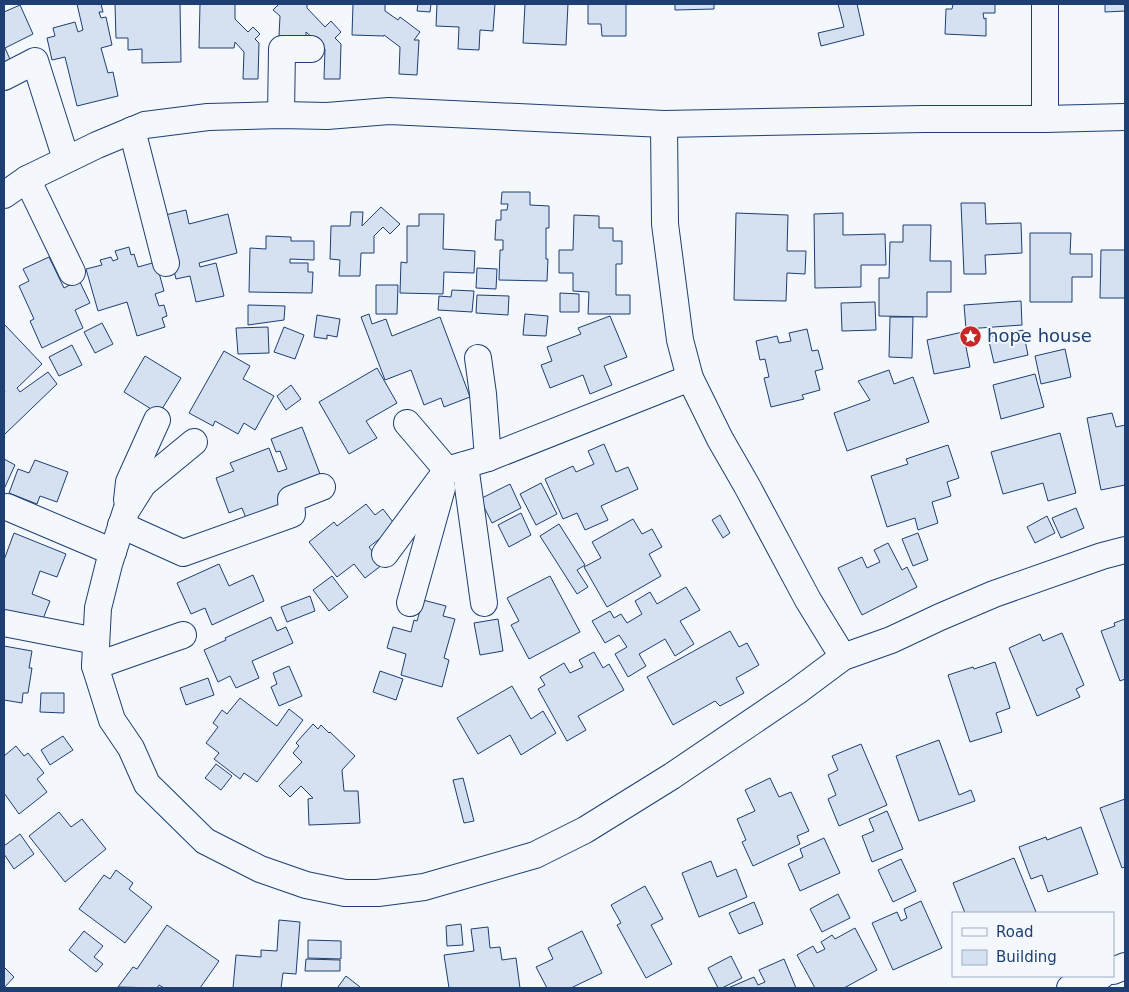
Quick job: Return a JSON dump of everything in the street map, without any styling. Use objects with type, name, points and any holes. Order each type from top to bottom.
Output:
[{"type":"street","points":[[1044,119],[1045,4]]},
{"type":"street","points":[[281,115],[282,49],[312,49]]},
{"type":"street","points":[[4,76],[35,61],[66,159]]},
{"type":"street","points":[[4,195],[27,179],[66,159],[145,125],[208,117],[328,116],[389,112],[664,124],[1125,117]]},
{"type":"street","points":[[664,124],[665,224],[680,340],[690,378],[720,439],[752,494],[808,600],[843,657]]},
{"type":"street","points":[[132,130],[166,263]]},
{"type":"street","points":[[27,179],[72,272]]},
{"type":"street","points":[[410,603],[467,464],[483,394],[478,358]]},
{"type":"street","points":[[385,554],[467,464],[690,378]]},
{"type":"street","points":[[157,420],[129,482],[124,518],[98,608],[96,653],[112,720],[131,748],[147,784],[205,841],[260,869],[306,885],[345,893],[378,893],[424,887],[535,855],[585,830],[672,776],[796,692],[843,657],[891,640],[994,594],[1102,556],[1125,550]]},
{"type":"street","points":[[407,423],[467,464],[484,603]]},
{"type":"street","points":[[124,518],[143,484],[194,442]]},
{"type":"street","points":[[124,518],[183,553],[292,514],[291,499],[322,487]]},
{"type":"street","points":[[8,506],[113,552]]},
{"type":"street","points":[[4,623],[96,653],[183,635]]},
{"type":"street","points":[[1070,988],[1098,977]]},
{"type":"building","points":[[77,4],[101,4],[103,12],[99,12],[101,18],[106,17],[112,45],[101,48],[108,73],[113,72],[118,96],[77,106],[65,57],[52,60],[47,38],[55,36],[53,28],[75,22],[78,32],[83,30]]},
{"type":"building","points":[[115,4],[180,4],[181,62],[142,63],[142,49],[128,50],[128,38],[116,38]]},
{"type":"building","points":[[200,4],[235,4],[235,19],[248,32],[253,27],[260,34],[255,39],[259,43],[258,79],[243,79],[244,52],[235,42],[234,48],[199,48]]},
{"type":"building","points":[[279,4],[307,4],[307,8],[325,27],[331,21],[341,32],[335,38],[341,44],[340,79],[324,79],[325,49],[306,32],[306,36],[279,36],[280,16],[273,10]]},
{"type":"building","points":[[353,4],[385,4],[385,11],[398,20],[400,17],[420,32],[414,40],[419,40],[417,75],[399,74],[400,47],[384,35],[352,35]]},
{"type":"building","points":[[418,4],[431,4],[430,12],[417,11]]},
{"type":"building","points":[[437,4],[495,4],[493,31],[480,30],[479,50],[458,49],[459,27],[436,26]]},
{"type":"building","points":[[525,4],[568,4],[566,45],[523,43]]},
{"type":"building","points":[[588,4],[626,4],[626,36],[602,36],[601,24],[588,24]]},
{"type":"building","points":[[675,4],[714,4],[714,9],[675,10]]},
{"type":"building","points":[[838,4],[857,4],[864,35],[821,46],[818,33],[844,27]]},
{"type":"building","points":[[953,4],[995,4],[995,13],[983,13],[984,19],[986,18],[986,36],[945,34],[946,9],[952,9]]},
{"type":"building","points":[[1105,4],[1125,4],[1125,11],[1105,12]]},
{"type":"building","points":[[20,5],[33,34],[5,48],[13,66],[4,71],[4,12]]},
{"type":"building","points":[[502,192],[530,192],[530,205],[549,206],[549,228],[546,228],[547,281],[499,280],[500,250],[503,250],[503,240],[495,240],[496,220],[501,220],[501,210],[507,210],[508,204],[501,204]]},
{"type":"building","points":[[961,203],[985,203],[986,224],[1021,223],[1022,253],[985,255],[986,274],[964,274]]},
{"type":"building","points":[[381,207],[400,224],[390,234],[383,227],[374,236],[374,253],[361,253],[360,276],[339,276],[340,260],[330,259],[331,226],[350,226],[351,212],[363,212],[362,226]]},
{"type":"building","points":[[186,210],[189,224],[228,214],[237,253],[199,263],[200,267],[216,263],[224,296],[196,302],[190,276],[176,279],[161,216]]},
{"type":"building","points":[[736,213],[788,215],[787,251],[806,251],[805,274],[787,273],[786,301],[734,300]]},
{"type":"building","points":[[843,213],[843,235],[885,234],[886,265],[861,265],[861,287],[815,288],[814,214]]},
{"type":"building","points":[[419,214],[444,214],[443,249],[475,251],[474,273],[444,272],[443,294],[400,293],[401,262],[407,263],[407,226],[419,226]]},
{"type":"building","points":[[574,215],[599,216],[599,228],[613,228],[613,241],[622,241],[622,264],[616,264],[616,295],[630,295],[630,314],[588,314],[589,292],[573,291],[573,273],[559,273],[559,250],[573,250]]},
{"type":"building","points":[[903,225],[931,225],[930,261],[951,261],[951,292],[927,292],[927,317],[879,316],[879,278],[889,278],[890,242],[903,242]]},
{"type":"building","points":[[1030,233],[1071,233],[1070,254],[1092,254],[1092,277],[1072,277],[1072,302],[1030,302]]},
{"type":"building","points":[[266,236],[291,237],[291,241],[314,241],[314,260],[290,259],[290,263],[308,263],[308,272],[313,272],[312,293],[249,292],[250,248],[266,249]]},
{"type":"building","points":[[129,247],[131,255],[134,254],[138,267],[156,262],[164,291],[155,294],[159,306],[164,305],[167,316],[162,318],[165,327],[137,336],[127,302],[98,311],[86,269],[102,265],[100,260],[111,257],[113,261],[118,259],[115,251]]},
{"type":"building","points":[[1101,250],[1125,250],[1125,298],[1100,298]]},
{"type":"building","points":[[49,257],[64,288],[79,280],[90,303],[75,310],[83,328],[42,348],[30,321],[34,319],[19,286],[29,281],[23,269]]},
{"type":"building","points":[[477,268],[497,269],[496,289],[476,288]]},
{"type":"building","points":[[376,285],[398,285],[397,314],[376,314]]},
{"type":"building","points":[[452,290],[474,291],[472,312],[438,310],[439,296],[451,297]]},
{"type":"building","points":[[560,293],[579,294],[579,312],[560,312]]},
{"type":"building","points":[[477,295],[509,296],[508,315],[476,313]]},
{"type":"building","points":[[1021,301],[1022,325],[966,329],[964,305]]},
{"type":"building","points":[[875,302],[876,330],[842,331],[841,303]]},
{"type":"building","points":[[248,305],[285,306],[284,320],[248,325]]},
{"type":"building","points":[[369,314],[372,324],[386,319],[392,336],[440,317],[470,397],[444,407],[441,398],[424,405],[411,370],[385,380],[361,317]]},
{"type":"building","points":[[525,314],[548,316],[546,336],[523,335]]},
{"type":"building","points":[[317,315],[340,319],[337,337],[327,335],[327,339],[314,337]]},
{"type":"building","points":[[610,316],[627,357],[604,366],[612,385],[590,394],[583,375],[550,388],[541,365],[552,361],[547,347],[581,334],[578,328]]},
{"type":"building","points":[[890,317],[913,317],[912,358],[889,357]]},
{"type":"building","points":[[102,323],[113,344],[95,353],[84,332]]},
{"type":"building","points":[[4,324],[42,364],[17,388],[20,392],[48,372],[57,384],[4,435],[5,392]]},
{"type":"building","points":[[268,327],[269,353],[238,354],[236,328]]},
{"type":"building","points":[[284,327],[304,335],[295,359],[274,352]]},
{"type":"building","points":[[807,329],[812,351],[818,350],[823,369],[815,371],[820,390],[802,395],[804,399],[771,407],[764,378],[769,377],[765,359],[760,360],[756,341],[777,336],[779,343],[791,341],[789,333]]},
{"type":"building","points":[[1023,330],[1028,355],[994,363],[988,337]]},
{"type":"building","points":[[963,332],[970,367],[934,374],[927,340]]},
{"type":"building","points":[[72,345],[82,365],[59,376],[49,357]]},
{"type":"building","points":[[1065,349],[1071,377],[1041,384],[1035,356]]},
{"type":"building","points":[[224,351],[250,366],[243,379],[274,396],[255,430],[244,423],[238,434],[215,421],[213,426],[189,413]]},
{"type":"building","points":[[145,356],[181,378],[159,414],[124,392]]},
{"type":"building","points":[[377,368],[397,403],[366,421],[377,438],[349,454],[319,402]]},
{"type":"building","points":[[889,370],[894,384],[913,377],[929,422],[847,451],[834,413],[870,400],[858,381]]},
{"type":"building","points":[[1035,374],[1044,407],[1001,419],[993,385]]},
{"type":"building","points":[[291,385],[301,399],[286,410],[277,396]]},
{"type":"building","points":[[1112,413],[1116,427],[1125,425],[1125,485],[1101,490],[1087,418]]},
{"type":"building","points":[[302,427],[320,474],[284,488],[286,491],[278,494],[284,512],[246,518],[242,508],[229,513],[216,478],[234,471],[230,463],[269,448],[278,472],[287,469],[280,451],[276,452],[271,439]]},
{"type":"building","points":[[1060,433],[1076,493],[1048,501],[1043,483],[1003,494],[991,452]]},
{"type":"building","points":[[604,444],[616,472],[628,467],[638,489],[601,506],[608,520],[585,530],[577,513],[563,519],[545,479],[573,466],[576,472],[594,464],[588,451]]},
{"type":"building","points":[[948,445],[959,478],[947,482],[951,496],[932,502],[938,523],[918,530],[915,518],[887,527],[871,476],[908,464],[906,459]]},
{"type":"building","points":[[4,459],[15,465],[4,489]]},
{"type":"building","points":[[35,460],[68,472],[57,502],[40,496],[37,504],[9,493],[18,469],[29,473]]},
{"type":"building","points":[[541,483],[557,514],[536,525],[520,494]]},
{"type":"building","points":[[510,484],[521,508],[492,523],[480,499]]},
{"type":"building","points":[[366,504],[375,515],[383,509],[396,526],[369,547],[382,565],[365,578],[354,564],[337,577],[309,542],[334,522],[337,526]]},
{"type":"building","points":[[1076,508],[1084,528],[1061,538],[1052,518]]},
{"type":"building","points":[[521,513],[531,535],[509,547],[498,525]]},
{"type":"building","points":[[720,515],[730,533],[723,538],[712,520]]},
{"type":"building","points":[[1047,516],[1055,533],[1035,543],[1027,527]]},
{"type":"building","points":[[633,519],[642,534],[652,529],[662,547],[649,554],[661,576],[607,607],[584,567],[601,558],[592,542]]},
{"type":"building","points":[[559,524],[585,565],[577,570],[588,587],[577,594],[540,536]]},
{"type":"building","points":[[14,533],[66,554],[57,577],[40,571],[32,594],[50,601],[41,624],[4,610],[4,560]]},
{"type":"building","points":[[918,533],[928,560],[913,566],[902,539]]},
{"type":"building","points":[[888,543],[902,570],[907,567],[917,587],[862,615],[838,568],[862,557],[867,568],[880,562],[874,550]]},
{"type":"building","points":[[219,564],[229,586],[253,575],[264,601],[212,625],[205,608],[191,614],[177,583]]},
{"type":"building","points":[[332,576],[348,597],[329,611],[313,590]]},
{"type":"building","points":[[550,576],[580,632],[529,659],[511,625],[519,621],[507,598]]},
{"type":"building","points":[[686,587],[700,610],[680,621],[694,644],[675,656],[665,639],[639,654],[646,666],[628,677],[615,654],[627,647],[619,635],[605,643],[592,621],[610,611],[614,618],[621,614],[627,623],[642,614],[635,601],[650,592],[657,604]]},
{"type":"building","points":[[310,596],[315,611],[287,622],[281,607]]},
{"type":"building","points":[[423,600],[446,606],[443,616],[455,619],[444,658],[449,660],[442,687],[401,675],[406,654],[387,648],[393,627],[411,632],[414,620],[417,621]]},
{"type":"building","points":[[271,617],[277,631],[286,627],[293,643],[252,661],[259,678],[236,688],[230,676],[218,682],[204,650]]},
{"type":"building","points":[[498,619],[503,651],[480,655],[474,623]]},
{"type":"building","points":[[1125,619],[1125,679],[1120,681],[1101,631],[1115,626],[1114,623]]},
{"type":"building","points":[[730,631],[739,647],[747,643],[759,665],[736,678],[744,693],[720,706],[715,701],[673,725],[647,677]]},
{"type":"building","points":[[1062,633],[1084,685],[1076,689],[1080,697],[1037,716],[1009,648],[1040,634],[1043,641]]},
{"type":"building","points":[[4,646],[32,651],[29,668],[32,668],[28,693],[23,693],[22,703],[4,700]]},
{"type":"building","points":[[594,652],[603,668],[609,664],[624,690],[578,716],[586,730],[567,741],[538,689],[545,685],[540,677],[564,663],[570,673],[583,667],[579,660]]},
{"type":"building","points":[[995,662],[1010,708],[996,713],[1002,732],[970,742],[948,675]]},
{"type":"building","points":[[289,666],[302,696],[279,706],[271,687],[277,684],[273,673]]},
{"type":"building","points":[[380,671],[403,679],[396,700],[373,692]]},
{"type":"building","points":[[208,678],[214,695],[186,705],[180,688]]},
{"type":"building","points":[[512,686],[531,719],[543,711],[556,733],[521,755],[510,735],[478,754],[457,718]]},
{"type":"building","points":[[41,693],[64,693],[64,713],[40,712]]},
{"type":"building","points":[[240,698],[277,726],[289,709],[303,720],[257,782],[244,773],[240,779],[214,759],[219,753],[206,743],[218,727],[213,723],[222,710],[227,714]]},
{"type":"building","points":[[313,724],[318,729],[321,725],[355,756],[342,770],[344,791],[358,791],[360,823],[309,825],[308,799],[313,798],[301,786],[290,797],[279,786],[302,762],[293,753],[299,746],[296,743]]},
{"type":"building","points":[[63,736],[73,750],[50,765],[41,750]]},
{"type":"building","points":[[939,740],[959,795],[971,790],[975,801],[919,821],[896,756]]},
{"type":"building","points":[[861,744],[887,805],[839,826],[828,799],[836,795],[828,775],[838,770],[832,756]]},
{"type":"building","points":[[16,746],[24,756],[28,753],[44,773],[37,779],[47,792],[19,814],[4,793],[4,756]]},
{"type":"building","points":[[216,764],[232,776],[221,790],[205,778]]},
{"type":"building","points":[[463,778],[474,821],[464,823],[453,780]]},
{"type":"building","points":[[770,778],[779,797],[791,792],[809,831],[797,836],[800,844],[753,866],[742,842],[746,840],[737,819],[755,811],[745,790]]},
{"type":"building","points":[[1125,799],[1125,867],[1122,868],[1100,808]]},
{"type":"building","points":[[887,811],[903,849],[872,862],[862,836],[874,831],[869,819]]},
{"type":"building","points":[[59,812],[71,827],[82,819],[106,849],[65,882],[29,836]]},
{"type":"building","points":[[1081,827],[1098,874],[1048,892],[1042,875],[1031,879],[1019,847],[1046,837],[1047,840]]},
{"type":"building","points":[[20,834],[34,854],[14,869],[4,854],[4,846]]},
{"type":"building","points":[[824,838],[840,873],[800,891],[788,864],[803,857],[800,849]]},
{"type":"building","points":[[1014,858],[1036,912],[965,912],[953,883]]},
{"type":"building","points":[[901,859],[916,891],[893,902],[878,870]]},
{"type":"building","points":[[711,861],[717,877],[736,869],[747,897],[699,917],[682,873]]},
{"type":"building","points":[[116,870],[133,883],[129,889],[152,907],[125,943],[79,909],[104,875],[110,879]]},
{"type":"building","points":[[645,886],[663,919],[651,925],[672,964],[646,978],[617,925],[621,923],[611,905]]},
{"type":"building","points":[[838,894],[850,918],[822,932],[810,909]]},
{"type":"building","points":[[921,901],[942,948],[893,970],[872,923],[897,912],[901,921],[907,918],[904,909]]},
{"type":"building","points":[[754,902],[763,924],[739,934],[729,913]]},
{"type":"building","points":[[279,920],[300,922],[296,974],[283,973],[281,988],[233,988],[236,955],[261,957],[261,950],[277,951]]},
{"type":"building","points":[[461,924],[463,945],[447,946],[446,926]]},
{"type":"building","points":[[167,925],[219,961],[200,988],[164,988],[159,985],[157,988],[118,987],[133,967],[137,969]]},
{"type":"building","points":[[488,927],[490,948],[500,947],[502,960],[516,958],[520,988],[449,988],[444,955],[474,951],[471,929]]},
{"type":"building","points":[[855,928],[877,970],[844,988],[815,988],[797,955],[813,946],[817,953],[825,949],[821,942],[832,935],[835,939]]},
{"type":"building","points":[[84,931],[103,946],[94,957],[103,964],[96,972],[69,950]]},
{"type":"building","points":[[582,931],[602,973],[571,988],[547,988],[536,967],[553,959],[548,948]]},
{"type":"building","points":[[308,940],[341,941],[341,959],[308,958]]},
{"type":"building","points":[[731,956],[742,978],[722,988],[718,988],[708,968]]},
{"type":"building","points":[[306,959],[340,960],[340,971],[305,971]]},
{"type":"building","points":[[784,959],[796,988],[728,988],[754,977],[758,985],[765,982],[759,970]]},
{"type":"building","points":[[4,967],[14,977],[4,988]]},
{"type":"building","points":[[346,976],[360,987],[339,988]]},
{"type":"place","name":"hope house","points":[[971,336]]}]
